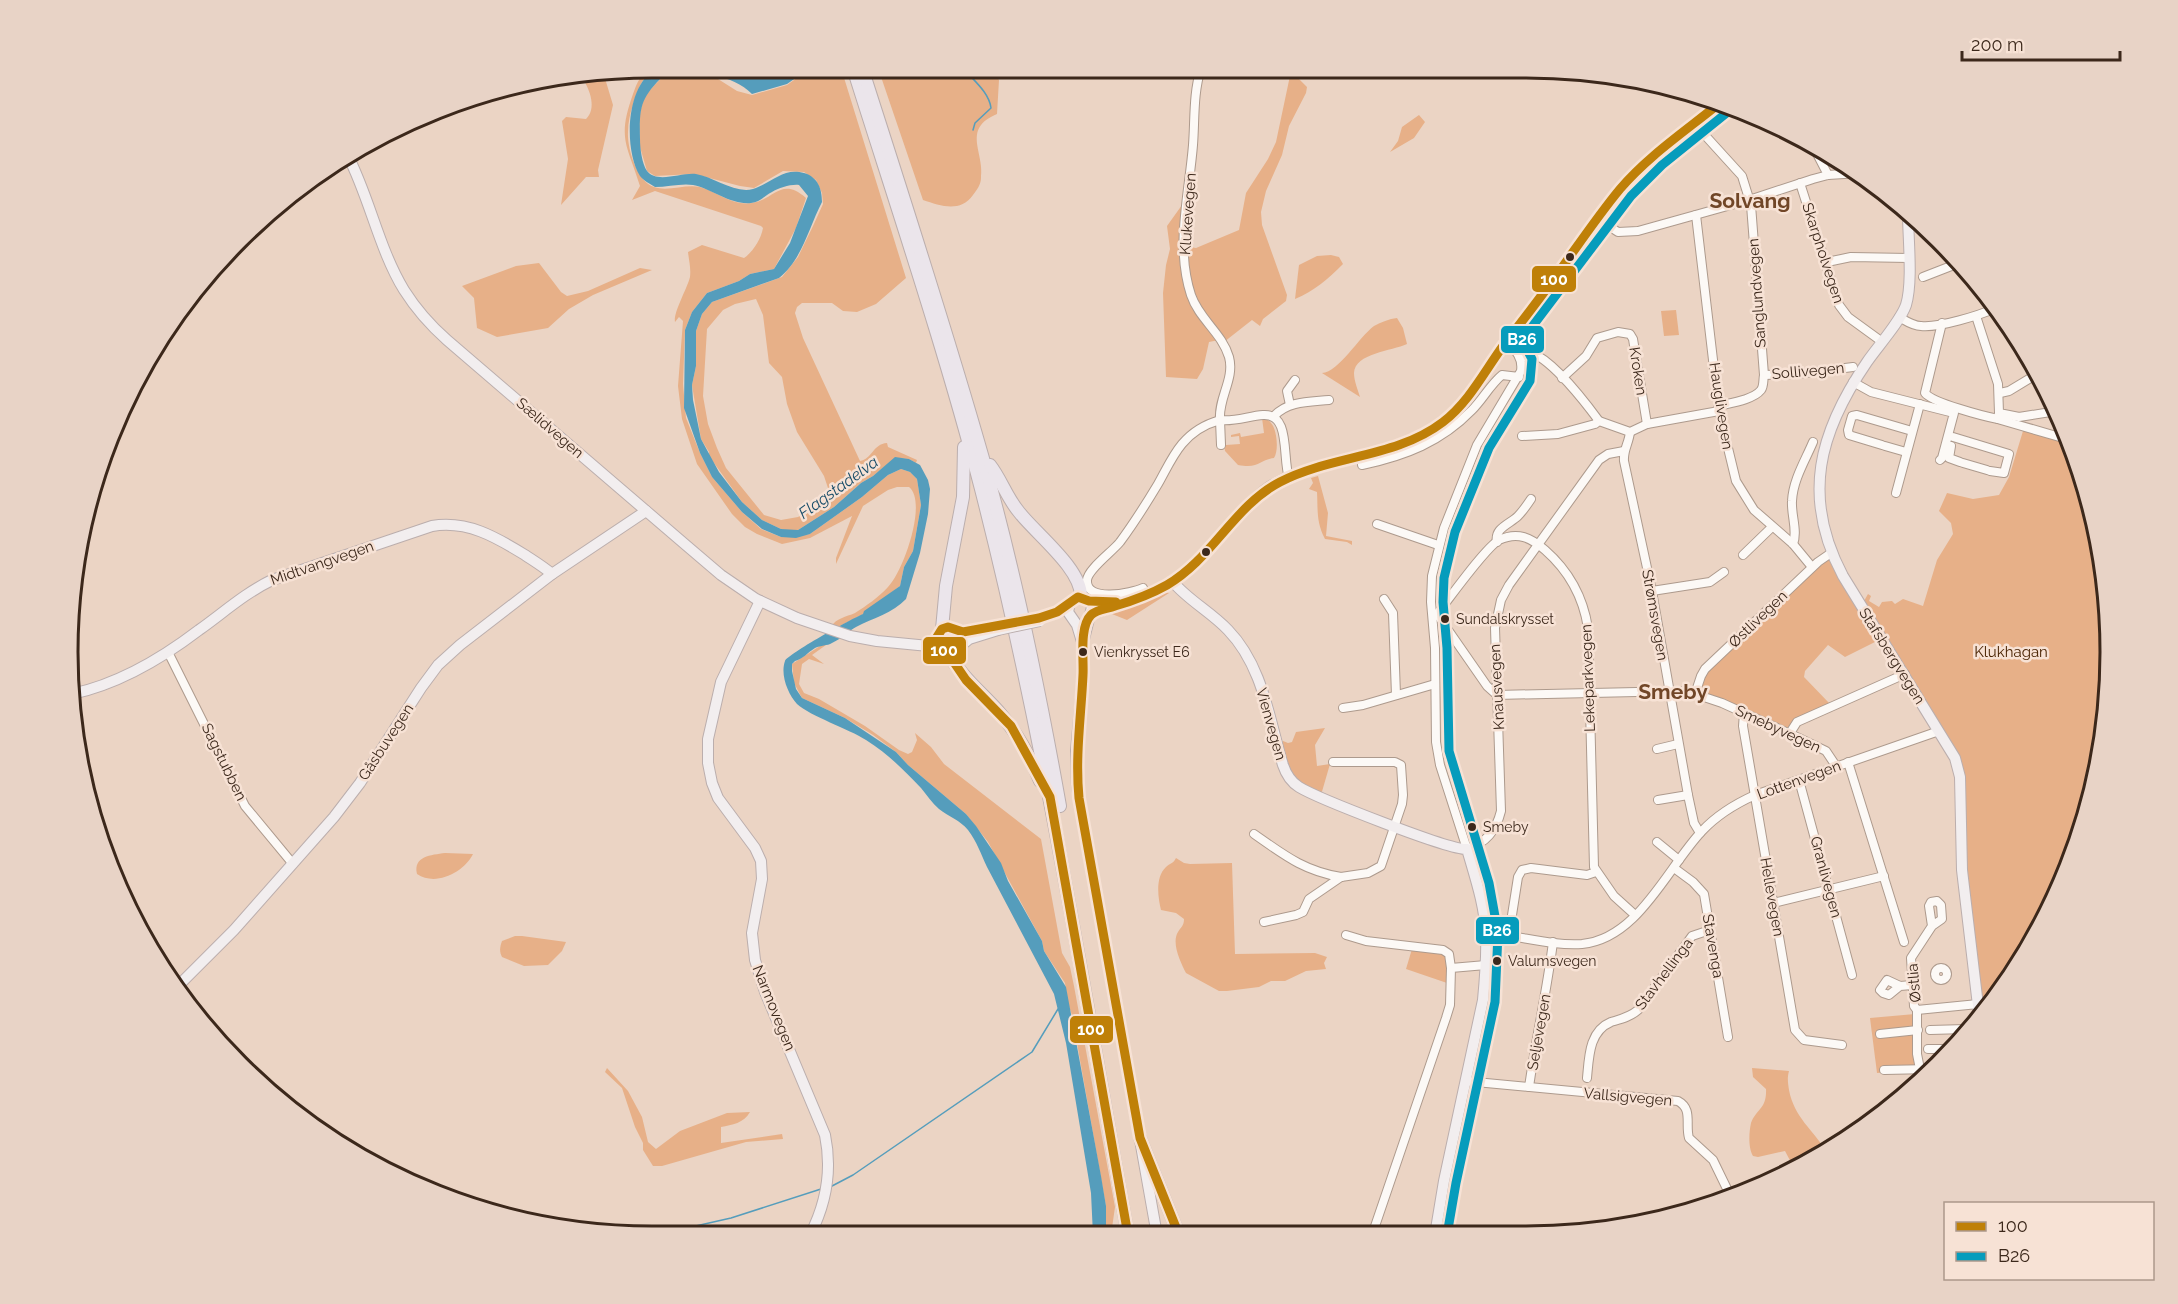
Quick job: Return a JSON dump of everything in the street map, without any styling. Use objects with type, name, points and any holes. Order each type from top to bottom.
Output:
[{"type":"highway","points":[[856,78],[962,418],[1004,585],[1050,797],[1126,1226]]},
{"type":"highway","points":[[865,78],[983,456],[1017,594],[1045,724],[1134,1226]]},
{"type":"highway","points":[[940,632],[946,586],[963,497],[962,418]]},
{"type":"highway","points":[[983,456],[1019,512],[1070,570],[1080,586],[1080,600]]},
{"type":"highway","points":[[943,649],[1011,726],[1050,797]]},
{"type":"highway","points":[[1140,1138],[1175,1226]]},
{"type":"main road","points":[[1040,619],[1073,619],[1081,622],[1089,616],[1173,582],[1198,561],[1248,506],[1267,489],[1325,465],[1380,452],[1405,443],[1437,427],[1464,403],[1634,174],[1713,109]]},
{"type":"main road","points":[[1601,221],[1659,159],[1717,110]]},
{"type":"main road","name":"Sælidvegen","points":[[351,164],[398,280],[419,312],[447,340],[643,508],[721,574],[764,603],[829,630],[850,636],[877,641],[914,643]]},
{"type":"main road","name":"Stafsbergvegen","points":[[1908,224],[1908,298],[1899,317],[1853,382],[1830,431],[1820,472],[1819,509],[1831,553],[1951,750],[1960,777],[1962,870],[1978,1005]]},
{"type":"main road","name":"Gåsbuvegen","points":[[183,981],[234,930],[346,802],[438,665],[460,645],[552,574],[622,526],[643,508]]},
{"type":"main road","name":"Midtvangvegen","points":[[79,692],[124,676],[168,652],[255,589],[272,580],[432,526],[455,525],[483,532],[506,543],[552,574]]},
{"type":"main road","name":"Vienvegen","points":[[1173,582],[1229,630],[1247,655],[1263,692],[1283,765],[1291,781],[1308,792],[1451,848],[1467,849]]},
{"type":"main road","points":[[914,643],[956,651],[962,643],[973,637],[1040,619],[1080,600],[1130,601]]},
{"type":"main road","points":[[1080,600],[1092,607],[1083,645],[1083,676],[1076,750],[1077,787],[1155,1226]]},
{"type":"main road","points":[[1080,600],[1068,609],[1083,645]]},
{"type":"main road","name":"Narmovegen","points":[[764,603],[727,667],[718,695],[708,739],[707,755],[709,772],[718,798],[755,848],[761,861],[762,879],[752,933],[754,960],[765,992],[823,1129],[828,1157],[827,1181],[825,1194],[813,1226]]},
{"type":"main road","points":[[914,643],[929,639],[952,627],[968,632],[998,629]]},
{"type":"main road","points":[[959,630],[963,637],[962,643]]},
{"type":"main road","points":[[940,632],[937,640],[943,649]]},
{"type":"main road","points":[[1436,1226],[1483,1000],[1486,965],[1486,933],[1481,902],[1467,849]]},
{"type":"street","name":"Klukevegen","points":[[1198,78],[1195,87],[1193,143],[1183,244],[1188,285],[1195,305],[1219,337],[1229,357],[1230,372],[1220,411],[1221,444]]},
{"type":"street","name":"Sanglundvegen","points":[[1702,132],[1746,183],[1764,375]]},
{"type":"street","points":[[1820,159],[1828,175]]},
{"type":"street","points":[[1601,221],[1618,232],[1638,231],[1828,175],[1843,174]]},
{"type":"street","name":"Skarpholvegen","points":[[1800,183],[1842,310],[1881,341]]},
{"type":"street","name":"Hauglivegen","points":[[1696,215],[1719,408],[1730,464],[1738,486],[1749,504],[1793,544],[1812,567]]},
{"type":"street","points":[[1827,262],[1851,257],[1909,258]]},
{"type":"street","points":[[1923,277],[1951,266]]},
{"type":"street","points":[[1899,317],[1919,326],[1976,316],[1987,312]]},
{"type":"street","points":[[1976,316],[1994,367],[2000,393],[1998,416]]},
{"type":"street","points":[[1942,323],[1925,393],[1928,397],[1998,416],[2058,436]]},
{"type":"street","name":"Kroken","points":[[1562,378],[1586,356],[1597,338],[1618,332],[1630,334],[1633,339],[1647,424]]},
{"type":"street","points":[[1467,849],[1437,753],[1435,614],[1432,576],[1438,545],[1478,443],[1519,377],[1521,359],[1509,344]]},
{"type":"street","points":[[1521,359],[1532,353],[1538,355],[1562,378],[1599,421],[1630,432],[1647,424],[1719,408],[1747,398],[1762,387],[1764,375]]},
{"type":"street","name":"Sollivegen","points":[[1764,375],[1797,374],[1853,366]]},
{"type":"street","points":[[1362,465],[1397,457],[1432,442],[1466,416],[1502,375],[1519,377]]},
{"type":"street","points":[[2000,393],[2009,391],[2030,378]]},
{"type":"street","points":[[1290,405],[1287,391],[1295,380]]},
{"type":"street","points":[[1853,382],[1871,392],[1959,415],[1953,437],[1949,457],[2004,474],[2009,454],[1953,437]]},
{"type":"street","points":[[1274,416],[1281,409],[1290,405],[1329,400]]},
{"type":"street","points":[[1896,493],[1920,404]]},
{"type":"street","points":[[1998,416],[2019,417],[2047,412]]},
{"type":"street","points":[[1940,460],[1954,413]]},
{"type":"street","points":[[1143,588],[1121,594],[1102,594],[1091,590],[1087,580],[1090,572],[1112,551],[1128,531],[1181,444],[1204,426],[1220,420],[1228,421],[1260,415],[1274,416],[1281,424],[1285,464],[1289,478]]},
{"type":"street","points":[[1906,452],[1849,435],[1852,416],[1857,415],[1912,431]]},
{"type":"street","points":[[1522,436],[1558,434],[1599,421]]},
{"type":"street","name":"Strømsvegen","points":[[1630,432],[1630,439],[1624,451],[1628,481],[1652,591],[1688,795],[1694,823],[1700,833]]},
{"type":"street","points":[[1793,544],[1795,538],[1792,515],[1794,490],[1813,442]]},
{"type":"street","name":"Knausvegen","points":[[1467,849],[1487,838],[1496,826],[1501,811],[1496,615],[1509,585],[1599,460],[1608,454],[1624,451]]},
{"type":"street","points":[[1435,614],[1497,542],[1496,537],[1499,531],[1518,517],[1531,499]]},
{"type":"street","points":[[1377,524],[1438,545]]},
{"type":"street","points":[[1743,555],[1772,527]]},
{"type":"street","name":"Lekeparkvegen","points":[[1497,542],[1509,537],[1534,540],[1566,571],[1582,602],[1588,628],[1592,852],[1596,872],[1614,897],[1635,915]]},
{"type":"street","name":"Østlivegen","points":[[1695,694],[1696,686],[1705,669],[1812,567],[1831,553]]},
{"type":"street","points":[[1652,591],[1710,582],[1724,572]]},
{"type":"street","points":[[1384,599],[1393,614],[1396,695]]},
{"type":"street","points":[[1435,614],[1486,686],[1497,695]]},
{"type":"street","name":"Sagstubben","points":[[168,652],[245,806],[292,864]]},
{"type":"street","points":[[1790,733],[1797,722],[1905,675]]},
{"type":"street","points":[[1343,708],[1363,705],[1436,684]]},
{"type":"street","name":"Smebyvegen","points":[[1497,695],[1669,691],[1695,694],[1790,733],[1826,751],[1836,766]]},
{"type":"street","name":"Hellevegen","points":[[1744,713],[1743,726],[1795,1030],[1804,1040],[1842,1045]]},
{"type":"street","name":"Lottenvegen","points":[[1486,933],[1581,944],[1599,940],[1624,927],[1700,833],[1728,809],[1755,795],[1939,731]]},
{"type":"street","points":[[1657,749],[1678,744]]},
{"type":"street","points":[[1254,834],[1302,867],[1327,875],[1341,877],[1368,873],[1379,868],[1396,826],[1403,795],[1401,765],[1395,762],[1334,762]]},
{"type":"street","points":[[1848,762],[1904,942]]},
{"type":"street","name":"Granlivegen","points":[[1799,780],[1852,975]]},
{"type":"street","points":[[1658,800],[1688,795]]},
{"type":"street","points":[[1657,842],[1676,864]]},
{"type":"street","name":"Stavenga","points":[[1676,864],[1704,894],[1728,1037]]},
{"type":"street","points":[[1509,934],[1518,877],[1522,870],[1531,868],[1587,875],[1596,872]]},
{"type":"street","points":[[1773,903],[1884,876]]},
{"type":"street","points":[[1264,922],[1307,912],[1309,899],[1341,877]]},
{"type":"street","name":"Østlia","points":[[1920,1069],[1911,958],[1932,926]]},
{"type":"street","name":"Stavhellinga","points":[[1587,1077],[1591,1046],[1600,1029],[1638,1010],[1692,936],[1710,930]]},
{"type":"street","points":[[1346,935],[1366,941],[1443,950],[1449,954],[1451,968],[1450,1005],[1375,1226]]},
{"type":"street","name":"Seljevegen","points":[[1529,1087],[1536,1036],[1549,974],[1552,942]]},
{"type":"street","points":[[1451,968],[1486,965]]},
{"type":"street","points":[[1900,986],[1912,985]]},
{"type":"street","name":"Østlia","points":[[1917,1010],[1975,1009]]},
{"type":"street","points":[[1930,1030],[1959,1029]]},
{"type":"street","points":[[1880,1034],[1917,1030]]},
{"type":"street","points":[[1929,1049],[1940,1050]]},
{"type":"street","points":[[1884,1070],[1920,1069]]},
{"type":"street","name":"Vallsigvegen","points":[[1465,1081],[1673,1100],[1683,1104],[1688,1111],[1689,1138],[1713,1160],[1727,1189]]},
{"type":"green space","points":[[640,78],[645,78],[631,111],[628,139],[634,164],[648,184],[665,189],[700,187],[732,201],[745,203],[760,201],[784,189],[790,189],[806,198],[796,228],[774,269],[750,274],[739,281],[707,293],[692,312],[685,330],[683,384],[686,418],[712,477],[742,512],[761,529],[781,537],[810,534],[862,497],[888,475],[901,469],[910,472],[917,479],[921,505],[913,551],[904,567],[900,586],[863,614],[836,628],[831,627],[842,618],[868,604],[894,579],[906,553],[915,521],[914,495],[909,487],[897,487],[863,506],[836,564],[836,558],[852,516],[810,538],[782,544],[745,527],[732,514],[697,464],[682,419],[678,386],[683,321],[679,317],[675,322],[676,313],[690,277],[688,252],[702,245],[744,258],[756,245],[763,228],[655,191],[632,200],[640,186],[628,150],[625,132],[628,109]]},
{"type":"green space","points":[[661,78],[718,79],[737,91],[752,95],[787,85],[797,78],[844,78],[906,278],[876,304],[857,312],[843,311],[832,303],[802,303],[797,307],[795,313],[803,338],[860,461],[882,444],[887,443],[888,447],[917,460],[916,463],[909,459],[895,458],[861,483],[834,507],[798,530],[790,531],[762,520],[742,502],[709,456],[701,439],[692,385],[696,366],[696,331],[702,314],[712,302],[782,277],[798,257],[813,226],[823,204],[822,193],[816,180],[804,172],[783,171],[754,188],[694,174],[655,176],[647,171],[640,147],[639,120],[642,103],[647,93]],"holes":[[[756,299],[763,315],[769,363],[782,377],[787,404],[797,432],[824,476],[829,491],[817,506],[798,517],[781,520],[764,515],[726,468],[717,448],[708,424],[703,396],[707,329],[723,310],[735,304]]]},
{"type":"green space","points":[[881,78],[998,78],[997,114],[986,120],[977,134],[981,168],[980,185],[968,201],[956,206],[923,200]]},
{"type":"green space","points":[[1290,78],[1298,78],[1307,87],[1306,93],[1289,126],[1282,155],[1266,191],[1261,212],[1262,225],[1287,295],[1286,301],[1263,319],[1260,326],[1252,320],[1224,342],[1204,317],[1190,284],[1184,246],[1196,248],[1239,230],[1246,193],[1276,142]]},
{"type":"green space","points":[[605,80],[613,105],[598,170],[599,177],[586,177],[561,205],[568,159],[562,121],[566,117],[586,119],[592,105],[585,82]]},
{"type":"green space","points":[[1419,115],[1425,122],[1414,138],[1390,152],[1398,141],[1402,127]]},
{"type":"green space","points":[[1185,196],[1185,279],[1219,340],[1209,342],[1203,369],[1197,379],[1166,377],[1163,293],[1170,249],[1167,226],[1182,205]]},
{"type":"green space","points":[[1317,256],[1339,257],[1343,264],[1308,293],[1295,299],[1299,265]]},
{"type":"green space","points":[[539,263],[561,292],[567,296],[588,291],[640,268],[652,270],[593,295],[569,309],[548,328],[497,337],[477,328],[474,298],[462,286],[516,266]]},
{"type":"green space","points":[[1676,310],[1679,335],[1664,336],[1661,311]]},
{"type":"green space","points":[[1397,318],[1403,328],[1407,344],[1367,357],[1356,366],[1355,382],[1360,397],[1322,373],[1342,361],[1374,326]]},
{"type":"green space","points":[[1262,418],[1269,421],[1275,430],[1276,455],[1274,458],[1255,465],[1238,465],[1225,451],[1223,438],[1225,438],[1226,445],[1240,444],[1239,436],[1231,437],[1231,435],[1240,433],[1241,437],[1264,433]]},
{"type":"green space","name":"Klukhagan","points":[[2023,431],[2059,440],[2080,503],[2095,577],[2099,614],[2099,690],[2089,764],[2070,837],[2041,906],[2003,971],[1980,1002],[1965,873],[1962,775],[1864,601],[1868,594],[1871,596],[1869,601],[1879,607],[1882,602],[1892,601],[1895,604],[1903,599],[1923,606],[1937,560],[1953,534],[1951,523],[1939,511],[1947,493],[1973,499],[1999,495],[2009,477]]},
{"type":"green space","points":[[1318,476],[1328,513],[1326,536],[1352,541],[1352,545],[1347,542],[1325,539],[1322,533],[1317,492],[1309,489],[1313,483],[1311,478]]},
{"type":"green space","points":[[1826,559],[1830,559],[1879,640],[1845,657],[1828,645],[1805,671],[1804,677],[1830,704],[1786,728],[1702,691],[1700,685],[1705,674]]},
{"type":"green space","points":[[1162,592],[1169,593],[1127,620],[1107,612]]},
{"type":"green space","points":[[823,644],[826,645],[812,655],[824,664],[809,659],[802,664],[799,684],[804,693],[819,699],[908,754],[912,752],[917,740],[915,733],[931,747],[944,764],[1041,839],[1062,953],[1070,967],[1074,986],[1115,1207],[1112,1226],[1106,1226],[1106,1206],[1065,983],[1044,951],[1042,941],[988,842],[966,814],[896,752],[845,718],[802,698],[794,683],[792,664]]},
{"type":"green space","points":[[1325,728],[1315,745],[1317,766],[1330,764],[1321,795],[1295,781],[1279,744],[1283,741],[1292,742],[1296,732]]},
{"type":"green space","points":[[445,853],[473,854],[463,867],[449,876],[433,879],[417,874],[416,868],[420,860]]},
{"type":"green space","points":[[1176,858],[1190,864],[1232,863],[1235,954],[1315,953],[1327,957],[1324,963],[1326,969],[1306,971],[1285,981],[1271,981],[1259,987],[1227,991],[1219,991],[1186,973],[1177,953],[1176,942],[1184,919],[1176,913],[1161,910],[1158,894],[1160,876]]},
{"type":"green space","points":[[515,936],[566,942],[562,951],[548,965],[524,966],[501,955],[502,941]]},
{"type":"green space","points":[[1412,949],[1444,954],[1447,959],[1447,983],[1406,969]]},
{"type":"green space","points":[[1915,1014],[1918,1070],[1877,1073],[1870,1018]]},
{"type":"green space","points":[[607,1068],[628,1091],[642,1117],[648,1142],[656,1149],[680,1131],[727,1113],[750,1112],[741,1121],[721,1127],[721,1143],[782,1134],[783,1139],[746,1142],[662,1166],[653,1166],[643,1150],[643,1143],[622,1088],[605,1072]]},
{"type":"green space","points":[[1752,1068],[1789,1071],[1791,1100],[1822,1144],[1790,1161],[1785,1151],[1753,1156],[1749,1135],[1751,1123],[1765,1101],[1766,1089],[1753,1077]]},
{"type":"water","points":[[645,78],[661,78],[647,94],[640,116],[641,151],[645,168],[651,175],[663,177],[696,174],[746,190],[784,174],[797,172],[813,177],[818,184],[822,202],[799,253],[787,271],[779,278],[712,302],[702,314],[696,331],[696,366],[692,385],[701,439],[719,472],[742,502],[762,520],[781,529],[798,530],[834,507],[895,457],[909,459],[920,465],[928,480],[930,489],[928,514],[920,553],[906,599],[889,612],[856,627],[830,644],[815,648],[795,661],[792,664],[792,671],[796,689],[802,698],[845,718],[896,752],[966,814],[1001,863],[1008,881],[1042,941],[1044,951],[1066,987],[1101,1176],[1106,1206],[1106,1226],[1093,1226],[1091,1193],[1066,1043],[1054,994],[974,839],[965,827],[939,809],[909,775],[881,751],[859,736],[820,718],[797,704],[784,678],[785,661],[789,657],[863,614],[900,586],[904,567],[913,551],[921,505],[917,479],[910,472],[901,469],[888,475],[862,497],[810,534],[796,538],[781,537],[762,529],[742,512],[712,477],[700,453],[684,408],[685,330],[692,312],[707,293],[739,281],[750,274],[774,269],[790,243],[808,196],[799,185],[792,185],[757,201],[743,203],[693,185],[655,187],[640,176],[631,149],[631,117],[639,87]]},
{"type":"water","points":[[724,78],[796,78],[787,84],[752,94],[735,82]]},
{"type":"waterway","points":[[972,78],[984,91],[991,108],[975,123],[973,130]]},
{"type":"waterway","points":[[832,1186],[853,1175],[1032,1052],[1058,1009]]},
{"type":"waterway","points":[[696,1226],[731,1218],[821,1189]]},
{"type":"transit line","name":"100","points":[[1175,1226],[1140,1138],[1079,798],[1078,752],[1083,644],[1087,620],[1096,611],[1148,594],[1183,574],[1249,505],[1280,482],[1321,466],[1405,443],[1443,422],[1468,396],[1620,189],[1656,154],[1713,109]]},
{"type":"transit line","name":"B26","points":[[1449,1226],[1495,1002],[1498,933],[1489,883],[1449,751],[1447,648],[1443,602],[1444,578],[1455,532],[1489,448],[1530,381],[1532,359],[1522,340],[1631,196],[1662,165],[1726,114]]},
{"type":"transit line","name":"100","points":[[1116,602],[1089,601],[1078,597],[1057,612],[1039,618],[963,632],[948,627],[942,629],[937,637],[939,647],[947,652],[966,680],[1011,726],[1050,797],[1126,1226]]},
{"type":"place","name":"Sundalskrysset","points":[[1445,619]]},
{"type":"place","name":"Vienkrysset E6","points":[[1083,652]]},
{"type":"place","name":"Smeby","points":[[1472,827]]},
{"type":"place","name":"Valumsvegen","points":[[1497,961]]},
{"type":"district","name":"Solvang","points":[[1750,201]]},
{"type":"district","name":"Smeby","points":[[1673,692]]},
{"type":"water label","name":"Flagstadelva","points":[[838,487]]}]
